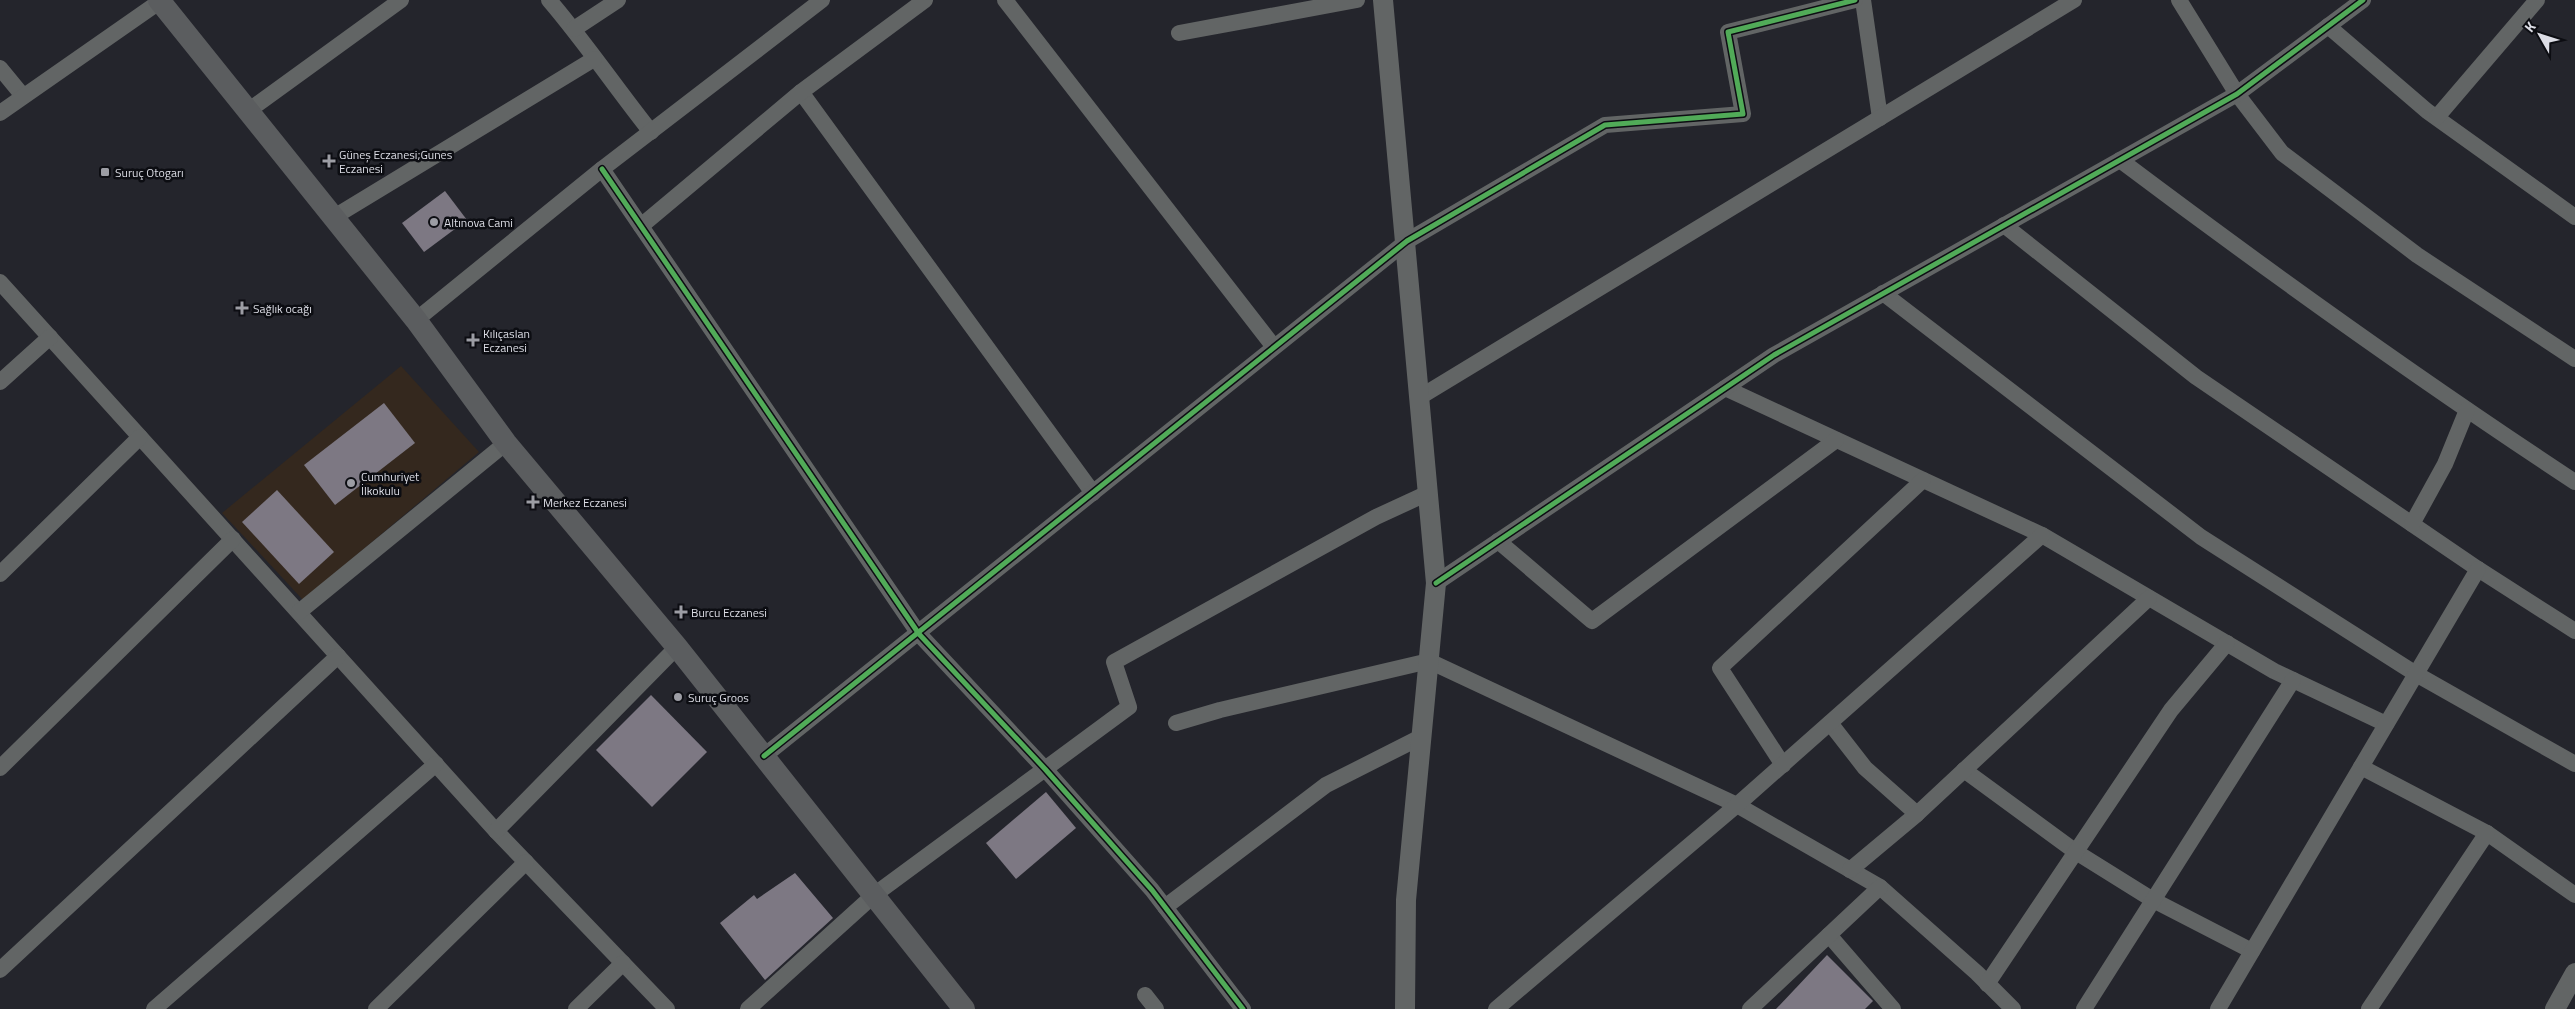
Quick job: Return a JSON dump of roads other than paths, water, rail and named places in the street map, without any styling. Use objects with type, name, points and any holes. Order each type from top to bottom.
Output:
[{"type":"main road","points":[[161,0],[416,320],[506,443],[677,647],[964,1009]]},
{"type":"street","points":[[0,113],[161,0]]},
{"type":"street","points":[[248,111],[402,0]]},
{"type":"street","points":[[549,0],[574,29],[594,59],[651,132]]},
{"type":"street","points":[[574,29],[618,0]]},
{"type":"street","points":[[416,320],[602,169],[822,0]]},
{"type":"street","points":[[641,226],[802,92],[925,0]]},
{"type":"street","points":[[1005,0],[1274,347]]},
{"type":"street","points":[[1179,34],[1356,0]]},
{"type":"street","points":[[1383,0],[1407,241],[1436,583],[1406,900],[1405,1009]]},
{"type":"street","points":[[764,756],[919,634],[1407,241],[1604,125],[1743,114],[1728,32],[1855,0]]},
{"type":"street","points":[[1863,0],[1880,118]]},
{"type":"street","points":[[1420,397],[2074,0]]},
{"type":"street","points":[[2179,0],[2237,94],[2282,153],[2417,255],[2575,359]]},
{"type":"street","points":[[1436,583],[1774,355],[2237,94],[2363,0]]},
{"type":"street","points":[[2437,117],[2537,0]]},
{"type":"street","points":[[2328,26],[2437,117],[2575,216]]},
{"type":"street","points":[[334,218],[594,59]]},
{"type":"street","points":[[0,68],[23,96]]},
{"type":"street","points":[[802,92],[1093,493]]},
{"type":"street","points":[[2120,160],[2254,261],[2467,410],[2575,482]]},
{"type":"street","points":[[602,169],[919,634],[1045,769],[1165,907],[1243,1009]]},
{"type":"street","points":[[2004,226],[2196,378],[2478,569],[2575,631]]},
{"type":"street","points":[[0,282],[496,831],[667,1009]]},
{"type":"street","points":[[1883,294],[2200,537],[2416,674],[2575,764]]},
{"type":"street","points":[[0,382],[50,338]]},
{"type":"street","points":[[1724,388],[2042,535],[2293,680],[2386,724]]},
{"type":"street","points":[[2412,524],[2445,464],[2467,410]]},
{"type":"street","points":[[0,574],[140,437]]},
{"type":"street","points":[[1498,541],[1592,621],[1836,440]]},
{"type":"street","points":[[299,612],[506,443]]},
{"type":"street","points":[[1783,765],[1720,668],[1922,480]]},
{"type":"street","points":[[748,1009],[874,895],[1129,707],[1114,662],[1376,517],[1428,493]]},
{"type":"street","points":[[1503,1007],[1783,765],[2042,535]]},
{"type":"street","points":[[0,768],[233,539]]},
{"type":"street","points":[[2218,1009],[2478,569]]},
{"type":"street","points":[[1850,870],[1917,814],[2149,598]]},
{"type":"street","points":[[1987,984],[2171,710],[2227,643]]},
{"type":"street","points":[[496,831],[677,647]]},
{"type":"street","points":[[0,970],[338,656]]},
{"type":"street","points":[[1176,723],[1220,710],[1429,662],[1737,805],[1880,887],[2013,1009]]},
{"type":"street","points":[[2084,1009],[2293,680]]},
{"type":"street","points":[[1830,723],[1865,768],[1917,814]]},
{"type":"street","points":[[1165,907],[1326,785],[1421,737]]},
{"type":"street","points":[[154,1009],[436,764]]},
{"type":"street","points":[[2361,767],[2487,832],[2575,895]]},
{"type":"street","points":[[1964,770],[2076,852],[2153,900],[2252,951]]},
{"type":"street","points":[[2369,1009],[2487,832]]},
{"type":"street","points":[[376,1009],[526,862]]},
{"type":"street","points":[[1750,1009],[1880,887]]},
{"type":"street","points":[[1829,935],[1893,1009]]},
{"type":"street","points":[[576,1009],[623,963]]},
{"type":"street","points":[[2555,1009],[2575,973]]},
{"type":"street","points":[[1145,995],[1156,1009]]},
{"type":"place","name":"Güneş Eczanesi;Gunes Eczanesi","points":[[329,161]]},
{"type":"place","name":"Suruç Otogarı","points":[[105,172]]},
{"type":"place","name":"Altınova Cami","points":[[434,222]]},
{"type":"place","name":"Sağlık ocağı","points":[[242,308]]},
{"type":"place","name":"Kılıçaslan Eczanesi","points":[[473,340]]},
{"type":"place","name":"Cumhuriyet İlkokulu","points":[[351,483]]},
{"type":"place","name":"Merkez Eczanesi","points":[[533,502]]},
{"type":"place","name":"Burcu Eczanesi","points":[[681,612]]},
{"type":"place","name":"Suruç Groos","points":[[678,697]]}]
